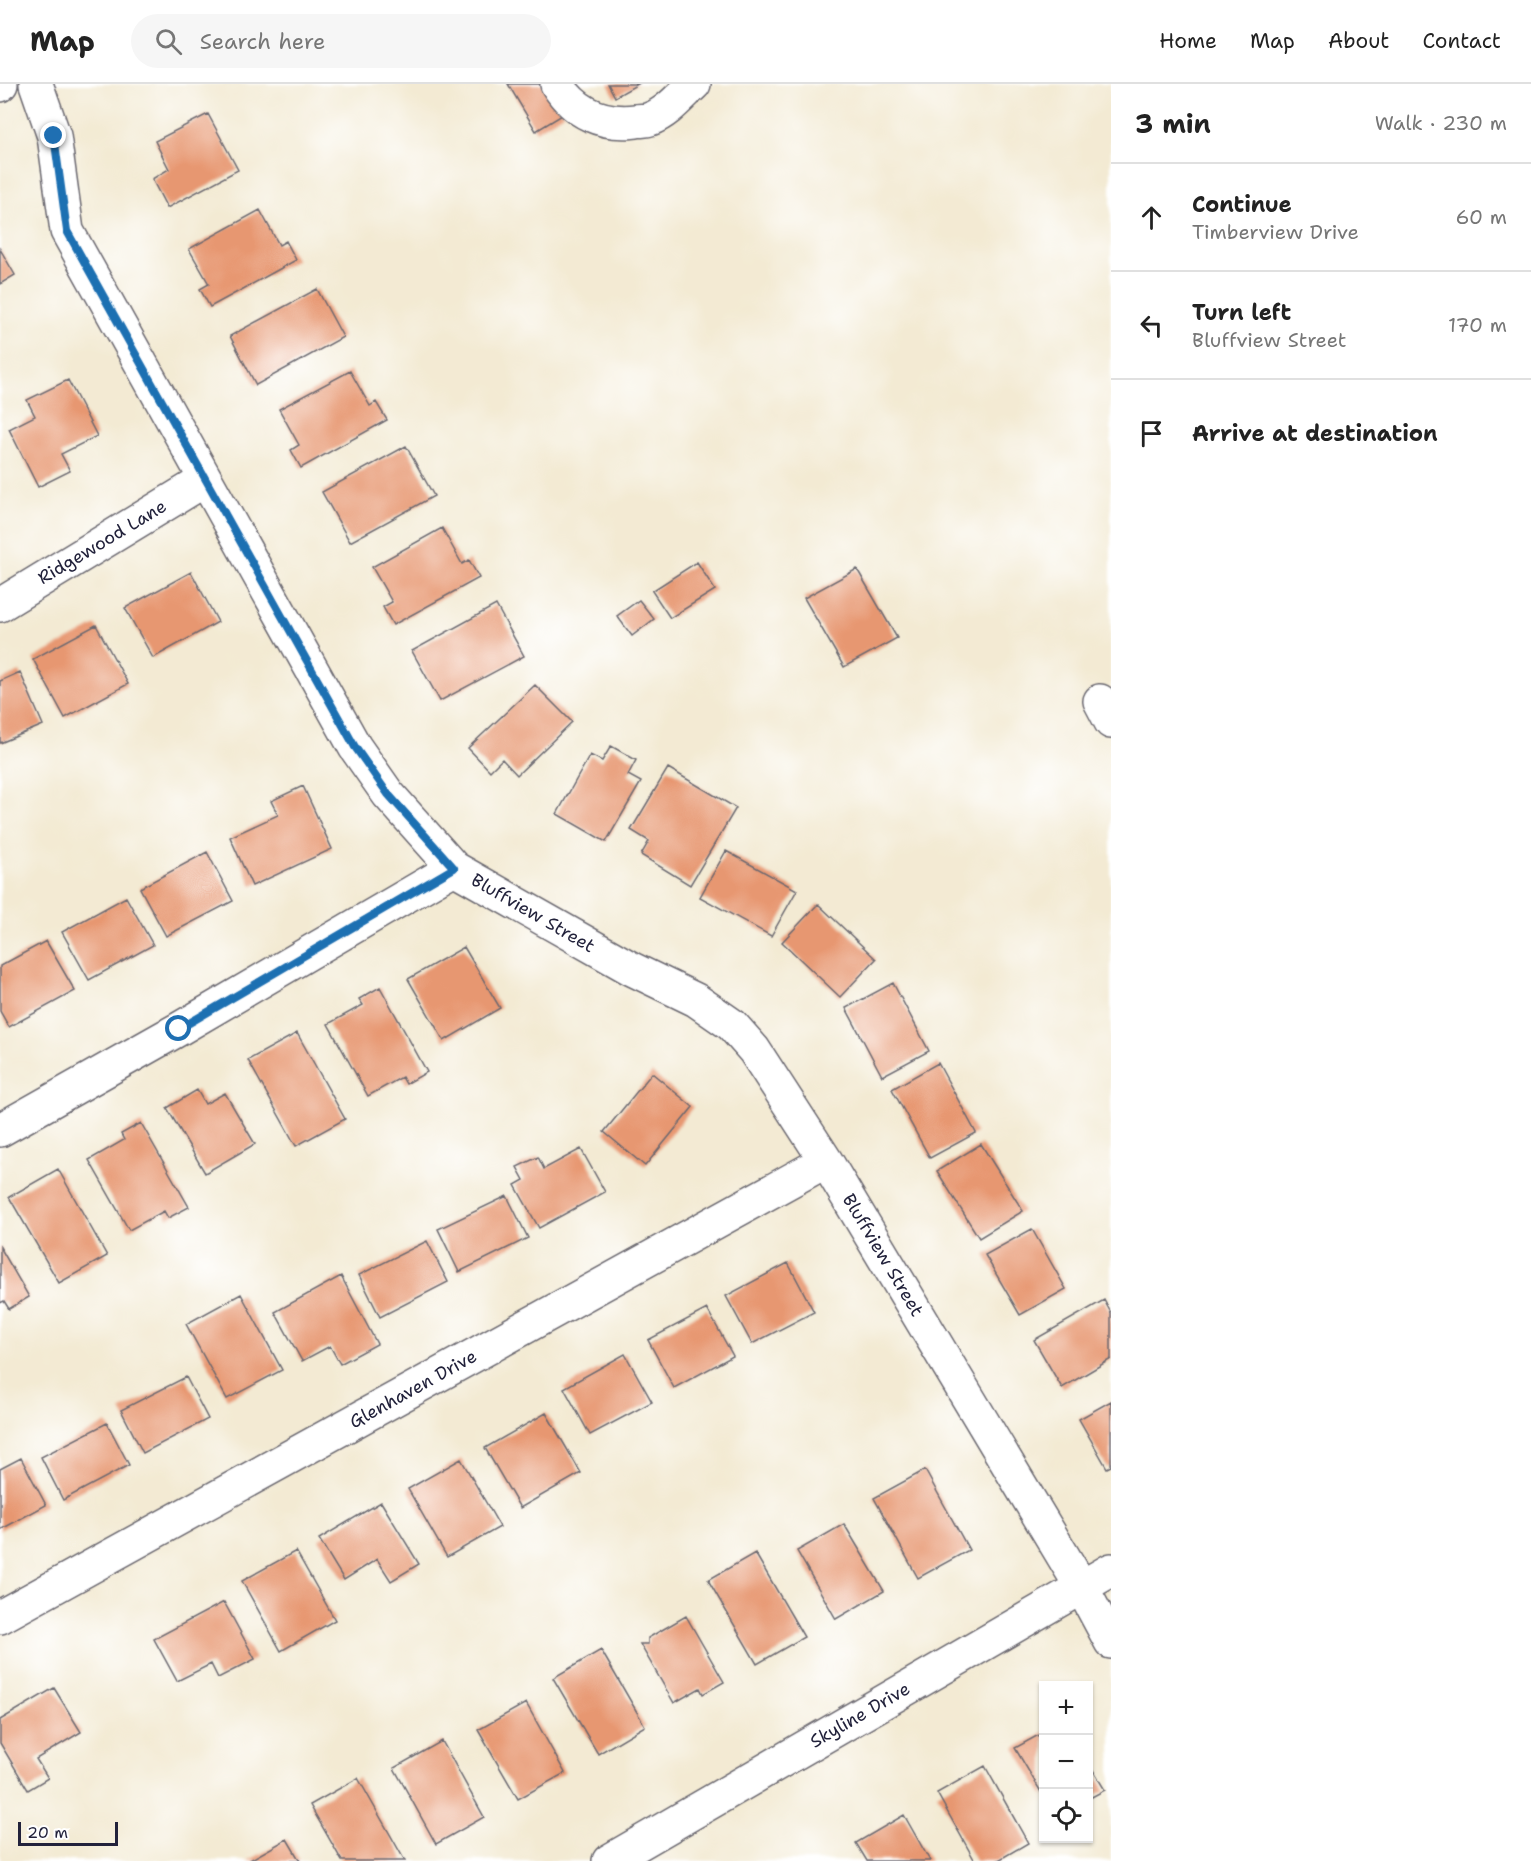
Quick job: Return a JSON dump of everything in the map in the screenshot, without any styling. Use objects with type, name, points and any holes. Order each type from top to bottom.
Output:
[{"type":"street","name":"Bluffview Street","points":[[36,84],[54,136],[67,231],[355,747],[388,794],[454,868],[632,969],[696,1000],[732,1025],[754,1050],[826,1161],[1081,1587],[1111,1642]]},
{"type":"street","points":[[557,84],[564,96],[591,116],[620,123],[650,119],[676,101],[694,84]]},
{"type":"street","name":"Ridgewood Lane","points":[[0,604],[205,480]]},
{"type":"street","points":[[0,1130],[179,1029],[454,868]]},
{"type":"street","name":"Glenhaven Drive","points":[[0,1617],[826,1161]]},
{"type":"street","name":"Skyline Drive","points":[[609,1861],[1111,1570]]},
{"type":"building","points":[[508,84],[547,84],[564,114],[536,131]]},
{"type":"building","points":[[608,84],[638,84],[615,97]]},
{"type":"building","points":[[208,114],[238,170],[167,208],[152,179],[169,169],[155,141]]},
{"type":"building","points":[[260,210],[279,245],[286,241],[296,260],[210,307],[200,289],[209,284],[189,249]]},
{"type":"building","points":[[0,249],[15,275],[0,284]]},
{"type":"building","points":[[317,289],[343,337],[256,385],[230,336]]},
{"type":"building","points":[[350,371],[370,406],[376,402],[387,420],[301,468],[291,450],[299,445],[279,409]]},
{"type":"building","points":[[68,380],[97,436],[61,454],[70,471],[38,487],[9,429],[35,416],[27,400]]},
{"type":"building","points":[[406,446],[434,496],[350,542],[322,492]]},
{"type":"building","points":[[442,528],[462,564],[469,560],[479,578],[393,625],[383,607],[392,602],[372,567]]},
{"type":"building","points":[[697,562],[715,590],[670,618],[652,591]]},
{"type":"building","points":[[857,569],[897,638],[844,667],[804,598]]},
{"type":"building","points":[[191,572],[218,622],[153,658],[125,608]]},
{"type":"building","points":[[639,600],[654,619],[632,636],[617,616]]},
{"type":"building","points":[[496,605],[524,656],[440,701],[412,651]]},
{"type":"building","points":[[96,625],[128,684],[65,718],[33,659]]},
{"type":"building","points":[[20,672],[43,725],[0,743],[0,681]]},
{"type":"building","points":[[535,685],[572,722],[517,775],[502,759],[490,771],[468,748]]},
{"type":"building","points":[[611,746],[636,760],[628,775],[641,782],[606,842],[557,814],[590,755],[602,761]]},
{"type":"building","points":[[668,768],[736,808],[690,885],[641,855],[649,841],[631,830]]},
{"type":"building","points":[[303,786],[332,849],[252,886],[230,837],[278,815],[271,801]]},
{"type":"building","points":[[726,851],[797,890],[771,936],[700,897]]},
{"type":"building","points":[[207,852],[233,901],[166,936],[140,888]]},
{"type":"building","points":[[126,897],[153,945],[89,980],[62,932]]},
{"type":"building","points":[[818,904],[876,959],[840,997],[782,942]]},
{"type":"building","points":[[46,941],[75,991],[9,1027],[0,1011],[0,966]]},
{"type":"building","points":[[464,947],[500,1008],[444,1041],[408,979]]},
{"type":"building","points":[[893,983],[929,1051],[882,1076],[846,1008]]},
{"type":"building","points":[[380,987],[427,1072],[406,1084],[402,1077],[368,1096],[328,1024],[363,1005],[359,999]]},
{"type":"building","points":[[297,1033],[345,1119],[296,1146],[248,1060]]},
{"type":"building","points":[[938,1063],[976,1133],[930,1158],[892,1089]]},
{"type":"building","points":[[652,1073],[693,1107],[645,1166],[604,1132]]},
{"type":"building","points":[[197,1090],[205,1104],[225,1093],[255,1144],[205,1173],[167,1108]]},
{"type":"building","points":[[141,1123],[189,1207],[168,1218],[164,1211],[129,1230],[89,1160],[124,1140],[121,1134]]},
{"type":"building","points":[[981,1144],[1023,1211],[979,1238],[937,1171]]},
{"type":"building","points":[[581,1149],[605,1192],[539,1228],[515,1185],[524,1180],[517,1167],[538,1157],[544,1169]]},
{"type":"building","points":[[58,1169],[107,1256],[59,1283],[9,1197]]},
{"type":"building","points":[[507,1196],[528,1238],[459,1272],[438,1229]]},
{"type":"building","points":[[1032,1229],[1066,1289],[1020,1315],[985,1255]]},
{"type":"building","points":[[427,1241],[448,1282],[380,1317],[359,1275]]},
{"type":"building","points":[[0,1247],[29,1297],[9,1309],[4,1301],[0,1303]]},
{"type":"building","points":[[788,1263],[814,1312],[752,1344],[726,1296]]},
{"type":"building","points":[[341,1276],[377,1344],[340,1364],[330,1346],[302,1361],[275,1312]]},
{"type":"building","points":[[241,1294],[282,1370],[227,1399],[186,1324]]},
{"type":"building","points":[[1104,1300],[1111,1313],[1111,1359],[1062,1388],[1034,1340]]},
{"type":"building","points":[[707,1309],[733,1356],[674,1388],[648,1340]]},
{"type":"building","points":[[625,1354],[652,1402],[590,1435],[564,1388]]},
{"type":"building","points":[[186,1377],[208,1419],[143,1453],[121,1410]]},
{"type":"building","points":[[1111,1401],[1111,1466],[1107,1468],[1079,1419]]},
{"type":"building","points":[[546,1413],[581,1473],[520,1508],[485,1448]]},
{"type":"building","points":[[107,1423],[129,1465],[63,1500],[41,1457]]},
{"type":"building","points":[[21,1458],[46,1505],[0,1530],[0,1469]]},
{"type":"building","points":[[461,1459],[500,1527],[447,1557],[408,1489]]},
{"type":"building","points":[[925,1470],[969,1550],[918,1578],[874,1498]]},
{"type":"building","points":[[381,1502],[419,1564],[391,1581],[377,1559],[344,1580],[319,1539]]},
{"type":"building","points":[[844,1524],[884,1591],[836,1619],[797,1551]]},
{"type":"building","points":[[296,1551],[335,1620],[281,1651],[242,1581]]},
{"type":"building","points":[[755,1553],[804,1637],[757,1664],[708,1580]]},
{"type":"building","points":[[224,1602],[255,1659],[218,1678],[211,1664],[177,1681],[154,1639]]},
{"type":"building","points":[[686,1616],[724,1682],[703,1694],[700,1688],[674,1703],[640,1644],[648,1644],[648,1638]]},
{"type":"building","points":[[601,1650],[645,1726],[598,1754],[553,1678]]},
{"type":"building","points":[[54,1688],[81,1732],[36,1759],[48,1778],[28,1790],[0,1743],[0,1720]]},
{"type":"building","points":[[526,1703],[565,1773],[518,1799],[478,1730]]},
{"type":"building","points":[[1039,1735],[1039,1789],[1015,1748]]},
{"type":"building","points":[[442,1741],[484,1817],[436,1844],[394,1768]]},
{"type":"building","points":[[985,1766],[1028,1843],[997,1861],[975,1861],[937,1793]]},
{"type":"building","points":[[1093,1770],[1105,1790],[1093,1796]]},
{"type":"building","points":[[358,1778],[405,1861],[342,1861],[310,1805]]},
{"type":"building","points":[[904,1815],[930,1861],[867,1861],[856,1843]]},
{"type":"building","points":[[287,1839],[300,1861],[248,1861]]},
{"type":"route","points":[[54,136],[67,231],[355,747],[388,794],[454,868],[179,1029]]}]
